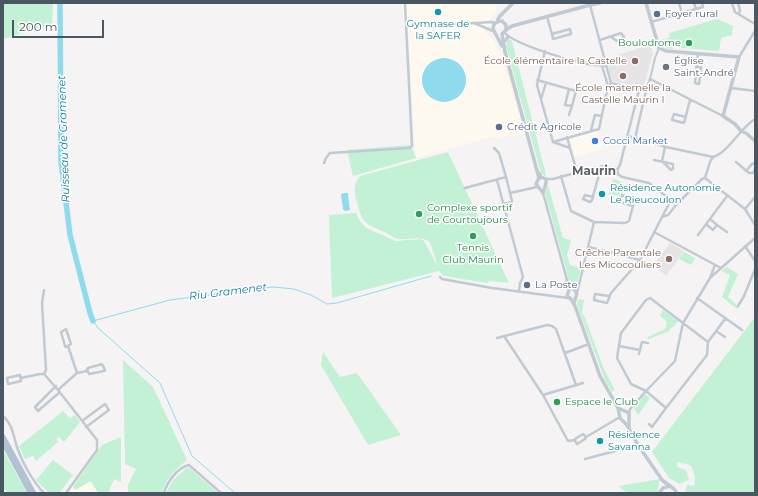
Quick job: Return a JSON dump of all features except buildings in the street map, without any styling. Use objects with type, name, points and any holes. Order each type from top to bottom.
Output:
[{"type":"main road","points":[[3,436],[34,493]]},
{"type":"main road","points":[[3,443],[30,493]]},
{"type":"street","points":[[324,163],[330,153],[409,148],[412,146],[405,3]]},
{"type":"street","points":[[505,52],[493,28],[499,17],[513,3]]},
{"type":"street","points":[[472,22],[495,32],[504,32],[512,26],[590,4],[600,3]]},
{"type":"street","points":[[635,138],[646,91],[659,48],[646,3]]},
{"type":"street","points":[[679,3],[682,13]]},
{"type":"street","points":[[694,3],[696,9]]},
{"type":"street","points":[[651,22],[703,7],[702,3]]},
{"type":"street","points":[[732,3],[735,12],[755,24]]},
{"type":"street","points":[[738,3],[740,10],[739,14]]},
{"type":"street","points":[[590,4],[611,83]]},
{"type":"street","points":[[505,12],[503,43],[505,52],[540,178],[539,188],[567,280],[572,291],[571,299]]},
{"type":"street","points":[[546,17],[553,39],[571,34],[570,29],[552,34]]},
{"type":"street","points":[[407,27],[472,22],[502,22],[512,26]]},
{"type":"street","points":[[723,116],[739,57],[755,30]]},
{"type":"street","points":[[504,32],[508,37],[544,52],[579,62],[606,66]]},
{"type":"street","points":[[600,40],[621,33],[624,37],[617,41],[611,37]]},
{"type":"street","points":[[503,43],[508,37]]},
{"type":"street","points":[[659,48],[666,51],[739,57]]},
{"type":"street","points":[[544,52],[537,80],[553,142]]},
{"type":"street","points":[[696,67],[701,68],[699,84],[695,83],[696,67],[698,53]]},
{"type":"street","points":[[553,142],[598,129],[608,86],[602,66]]},
{"type":"street","points":[[650,79],[723,116],[755,141]]},
{"type":"street","points":[[537,80],[576,91],[569,115]]},
{"type":"street","points":[[541,100],[546,83]]},
{"type":"street","points":[[608,86],[611,83]]},
{"type":"street","points":[[611,83],[646,91]]},
{"type":"street","points":[[731,88],[755,91]]},
{"type":"street","points":[[569,89],[565,105],[572,106]]},
{"type":"street","points":[[618,174],[639,90]]},
{"type":"street","points":[[686,117],[674,114],[672,120],[684,123],[686,117],[690,100]]},
{"type":"street","points":[[591,130],[595,115],[602,116]]},
{"type":"street","points":[[628,136],[665,147],[713,157],[717,156],[736,139],[741,131],[755,120]]},
{"type":"street","points":[[567,137],[577,172]]},
{"type":"street","points":[[553,142],[570,148]]},
{"type":"street","points":[[654,160],[663,162],[665,147]]},
{"type":"street","points":[[494,148],[499,153],[512,202],[503,204]]},
{"type":"street","points":[[662,217],[668,215],[677,204],[704,178],[713,157]]},
{"type":"street","points":[[736,162],[749,173],[755,169]]},
{"type":"street","points":[[746,171],[752,164],[755,163]]},
{"type":"street","points":[[592,197],[602,166],[618,170]]},
{"type":"street","points":[[510,193],[539,188],[546,181],[594,168],[616,175],[618,174],[622,177],[649,183],[677,204]]},
{"type":"street","points":[[561,176],[571,210],[594,222],[625,223],[629,221],[635,199],[622,195],[620,202],[633,206]]},
{"type":"street","points":[[465,188],[506,177]]},
{"type":"street","points":[[540,178],[546,181]]},
{"type":"street","points":[[704,178],[745,210],[755,225]]},
{"type":"street","points":[[497,180],[523,277],[520,283],[519,291]]},
{"type":"street","points":[[698,235],[727,196]]},
{"type":"street","points":[[745,210],[755,197]]},
{"type":"street","points":[[609,296],[595,294],[594,300],[607,303],[611,292],[640,260],[671,200]]},
{"type":"street","points":[[710,220],[727,232]]},
{"type":"street","points":[[594,222],[579,284],[567,294],[575,306],[600,376],[618,408],[621,418],[630,429],[638,445],[662,480],[677,493]]},
{"type":"street","points":[[706,224],[713,230],[717,225]]},
{"type":"street","points":[[654,232],[721,268]]},
{"type":"street","points":[[710,278],[755,238]]},
{"type":"street","points":[[746,246],[755,261]]},
{"type":"street","points":[[589,247],[640,260]]},
{"type":"street","points":[[575,440],[577,444],[586,437],[621,418],[675,361],[683,323],[710,278],[715,265]]},
{"type":"street","points":[[738,306],[744,296],[755,269]]},
{"type":"street","points":[[440,277],[442,279],[560,296],[571,299]]},
{"type":"street","points":[[44,290],[42,303],[46,370],[44,374]]},
{"type":"street","points":[[560,296],[572,291]]},
{"type":"street","points":[[697,298],[742,330]]},
{"type":"street","points":[[666,408],[646,391],[631,384],[617,358],[620,333],[648,299],[651,299],[708,342]]},
{"type":"street","points":[[649,424],[652,427],[707,355],[708,342],[725,319]]},
{"type":"street","points":[[497,338],[547,325],[552,326],[556,329],[576,385]]},
{"type":"street","points":[[68,346],[71,344],[66,329],[61,332],[65,346],[68,346],[77,373]]},
{"type":"street","points":[[716,331],[724,337]]},
{"type":"street","points":[[504,336],[543,395],[568,441],[575,440],[583,434],[586,437]]},
{"type":"street","points":[[639,354],[642,342],[648,343]]},
{"type":"street","points":[[565,353],[589,344]]},
{"type":"street","points":[[619,346],[640,350]]},
{"type":"street","points":[[56,386],[35,405],[38,411],[77,373],[87,371],[88,368],[104,365],[104,371],[89,374],[87,371]]},
{"type":"street","points":[[21,378],[20,375],[7,378],[8,384],[21,381],[21,378],[44,374],[56,386],[96,440],[97,450],[66,493]]},
{"type":"street","points":[[543,395],[583,383]]},
{"type":"street","points":[[82,421],[105,404],[109,410],[86,427]]},
{"type":"street","points":[[618,408],[628,411]]},
{"type":"street","points":[[628,411],[630,429]]},
{"type":"street","points":[[3,416],[12,428],[17,448],[33,479],[44,493]]},
{"type":"street","points":[[621,418],[629,419]]},
{"type":"street","points":[[585,459],[638,445]]},
{"type":"street","points":[[164,493],[165,488],[176,474],[189,464],[221,493]]},
{"type":"street","points":[[660,491],[662,480]]},
{"type":"street","points":[[660,491],[665,487],[670,486]]},
{"type":"shaded area","points":[[402,3],[495,3],[497,12],[489,19],[489,25],[485,32],[493,39],[501,54],[525,135],[484,139],[416,158],[408,31],[404,27]]},
{"type":"shaded area","name":"École élémentaire la Castelle","points":[[645,45],[646,47],[651,46],[653,53],[644,87],[612,81],[608,64],[620,66],[617,55]]},
{"type":"shaded area","points":[[597,131],[603,149],[574,157],[570,139]]},
{"type":"shaded area","name":"Crêche Parentale Les Micocouliers","points":[[670,243],[684,251],[666,276],[653,266]]},
{"type":"shaded area","points":[[91,480],[98,493],[68,493],[73,487],[75,490]]},
{"type":"green space","points":[[3,3],[53,3],[52,25],[3,39]]},
{"type":"green space","points":[[717,19],[733,26],[732,35],[721,38],[719,51],[673,47],[673,49],[660,48],[658,41],[670,37],[669,33]]},
{"type":"green space","points":[[509,39],[512,41],[546,175],[545,176],[541,173],[506,46]]},
{"type":"green space","points":[[411,145],[416,158],[353,176],[347,150]]},
{"type":"green space","name":"Complexe sportif de Courtoujours","points":[[448,152],[509,283],[490,281],[487,283],[444,276],[439,271],[332,298],[329,215],[356,213],[366,228],[396,241],[421,239],[424,241],[438,267],[430,242],[419,238],[396,238],[366,223],[359,210],[355,189],[356,182],[360,176]]},
{"type":"green space","points":[[613,179],[623,182],[619,196],[609,194]]},
{"type":"green space","points":[[548,185],[563,238],[571,240],[567,255],[570,265],[581,268],[577,284],[575,286],[572,285],[569,280],[545,193]]},
{"type":"green space","points":[[684,252],[695,258],[691,265],[679,259]]},
{"type":"green space","points":[[726,267],[738,274],[728,297],[739,307],[737,309],[722,297],[730,275],[722,271]]},
{"type":"green space","points":[[578,299],[584,300],[582,314],[584,315],[604,369],[615,390],[612,392],[605,380],[577,305]]},
{"type":"green space","points":[[663,310],[678,321],[669,331],[649,339],[646,338],[665,329],[667,322],[660,316]]},
{"type":"green space","points":[[755,317],[755,493],[685,493],[687,485],[694,486],[695,483],[695,476],[690,465],[677,462],[677,467],[686,470],[689,480],[680,484],[669,478],[652,452]]},
{"type":"green space","points":[[323,352],[340,377],[357,373],[401,435],[368,445],[321,365]]},
{"type":"green space","points":[[123,360],[153,387],[187,460],[172,475],[166,483],[162,493],[128,493],[128,485],[136,469],[125,464]]},
{"type":"green space","points":[[645,394],[650,398],[638,415],[634,408]]},
{"type":"green space","points":[[63,411],[70,418],[75,415],[80,422],[64,442],[59,437],[56,439],[58,442],[36,461],[33,456],[25,459],[19,446]]},
{"type":"green space","points":[[121,437],[121,482],[114,479],[108,493],[98,493],[91,481],[75,490],[73,487],[102,445]]},
{"type":"green space","points":[[3,450],[27,493],[8,493],[3,488]]},
{"type":"green space","points":[[53,460],[73,475],[59,493],[49,493],[36,480]]},
{"type":"green space","points":[[188,467],[218,493],[166,493],[173,480]]},
{"type":"green space","points":[[660,479],[657,493],[627,493],[619,486]]},
{"type":"water","points":[[444,58],[456,62],[462,68],[466,80],[462,92],[456,98],[444,102],[432,98],[426,92],[422,80],[426,68],[432,62]]},
{"type":"water","points":[[348,193],[350,210],[345,211],[343,209],[341,194]]},
{"type":"waterway","name":"Ruisseau de Gramenet","points":[[60,3],[61,161],[70,235],[93,321]]},
{"type":"waterway","name":"Riu Gramenet","points":[[235,493],[192,456],[160,383],[98,328],[93,321],[170,300],[273,287],[294,289],[311,295],[327,304],[337,303],[431,276]]},
{"type":"place","name":"Gymnase de la SAFER","points":[[438,12]]},
{"type":"place","name":"Foyer rural","points":[[657,14]]},
{"type":"place","name":"Boulodrome","points":[[689,43]]},
{"type":"place","name":"École élémentaire la Castelle","points":[[635,61]]},
{"type":"place","name":"Église Saint-André","points":[[666,67]]},
{"type":"place","name":"École maternelle la Castelle Maurin I","points":[[623,76]]},
{"type":"place","name":"Crédit Agricole","points":[[499,127]]},
{"type":"place","name":"Cocci Market","points":[[595,141]]},
{"type":"place","name":"Résidence Autonomie Le Rieucoulon","points":[[602,194]]},
{"type":"place","name":"Complexe sportif de Courtoujours","points":[[419,214]]},
{"type":"place","name":"Tennis Club Maurin","points":[[473,236]]},
{"type":"place","name":"Crêche Parentale Les Micocouliers","points":[[669,259]]},
{"type":"place","name":"La Poste","points":[[527,285]]},
{"type":"place","name":"Espace le Club","points":[[557,402]]},
{"type":"place","name":"Résidence Savanna","points":[[600,441]]},
{"type":"district","name":"Maurin","points":[[594,171]]}]
